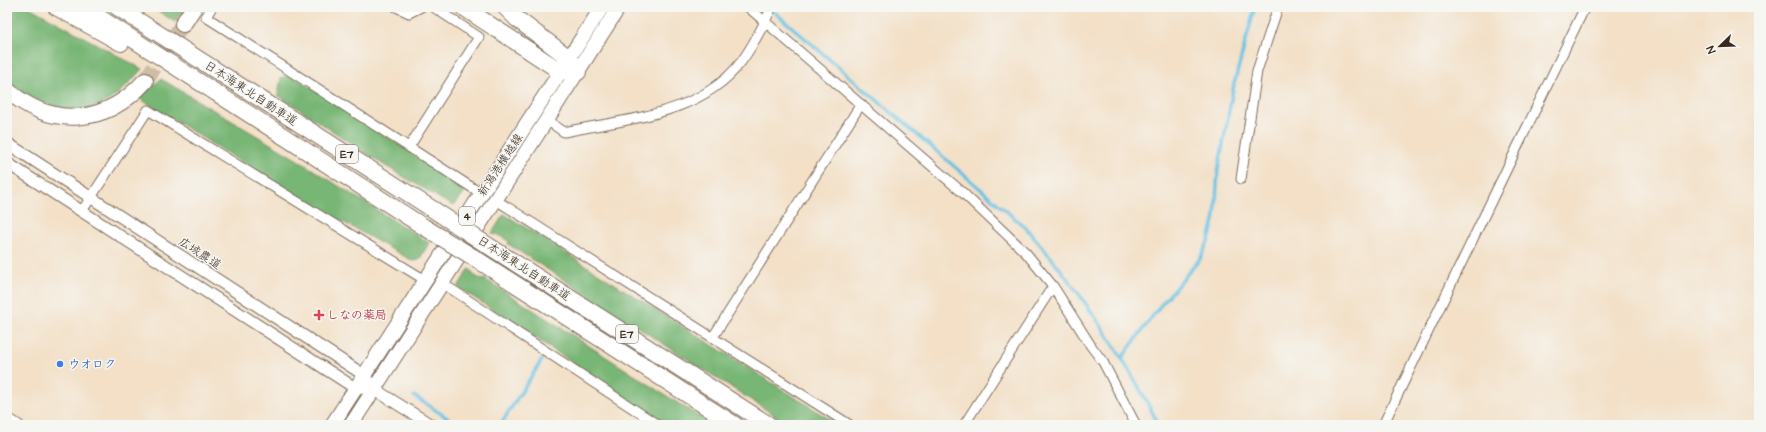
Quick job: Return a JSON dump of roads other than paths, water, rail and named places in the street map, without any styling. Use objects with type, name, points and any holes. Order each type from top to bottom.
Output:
[{"type":"highway","points":[[56,7],[252,116]]},
{"type":"highway","name":"日本海東北自動車道","points":[[83,7],[734,425]]},
{"type":"highway","name":"日本海東北自動車道","points":[[117,7],[769,425]]},
{"type":"highway","points":[[134,7],[168,29],[259,98]]},
{"type":"highway","points":[[183,24],[194,7]]},
{"type":"highway","points":[[463,7],[560,71],[578,72]]},
{"type":"highway","points":[[504,7],[517,19],[569,58],[578,72]]},
{"type":"highway","points":[[7,90],[27,104],[43,112],[72,118],[86,117],[114,107],[132,94],[145,81]]},
{"type":"main road","name":"新潟港横越線","points":[[332,425],[602,7]]},
{"type":"main road","name":"新潟港横越線","points":[[350,425],[619,7]]},
{"type":"street","points":[[212,7],[206,17],[482,194]]},
{"type":"street","points":[[396,7],[409,13],[420,7]]},
{"type":"street","points":[[409,147],[479,37],[433,7]]},
{"type":"street","points":[[748,7],[962,192],[1026,253],[1053,286],[1091,346],[1103,362],[1136,425]]},
{"type":"street","points":[[547,120],[564,132],[644,116],[673,108],[699,98],[723,81],[741,63],[772,7]]},
{"type":"street","points":[[1241,179],[1256,71],[1278,7]]},
{"type":"street","points":[[1383,425],[1585,7]]},
{"type":"street","points":[[713,337],[861,104]]},
{"type":"street","points":[[82,211],[148,110],[425,280]]},
{"type":"street","name":"広域農道","points":[[7,143],[364,375],[374,388],[431,425]]},
{"type":"street","points":[[7,163],[355,388],[374,388]]},
{"type":"street","points":[[496,200],[850,425]]},
{"type":"street","points":[[442,283],[657,425]]},
{"type":"street","points":[[964,425],[1053,286]]},
{"type":"street","points":[[7,417],[19,425]]},
{"type":"waterway","points":[[1122,358],[1160,306],[1200,259],[1209,240],[1215,217],[1218,171],[1234,84],[1255,7]]},
{"type":"waterway","points":[[772,10],[1026,228],[1064,274],[1099,322],[1115,347],[1159,425]]},
{"type":"waterway","points":[[500,425],[542,360]]},
{"type":"waterway","points":[[414,396],[458,425]]},
{"type":"tunnel","points":[[145,81],[183,24]]},
{"type":"place","name":"しなの薬局","points":[[319,315]]},
{"type":"place","name":"ウオロク","points":[[60,364]]}]
